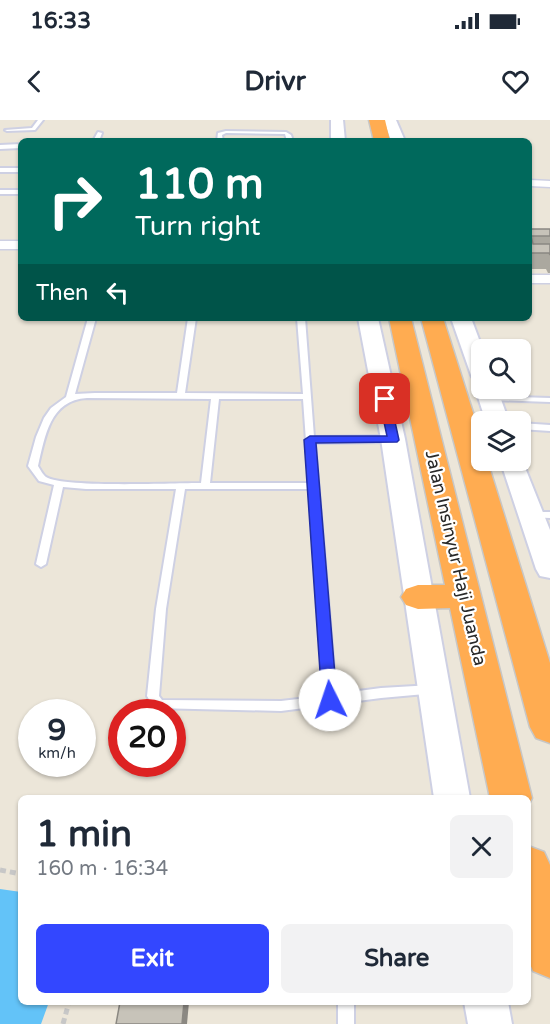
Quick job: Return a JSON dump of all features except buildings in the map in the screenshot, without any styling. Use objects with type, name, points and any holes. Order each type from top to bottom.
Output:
[{"type":"highway","points":[[382,138],[384,121]]},
{"type":"highway","name":"Jalan Insinyur Haji Juanda","points":[[401,321],[510,795]]},
{"type":"highway","name":"Jalan Insinyur Haji Juanda","points":[[433,321],[550,727]]},
{"type":"highway","points":[[418,597],[465,596]]},
{"type":"highway","points":[[531,884],[542,950]]},
{"type":"street","points":[[337,120],[338,138]]},
{"type":"street","points":[[384,121],[396,138]]},
{"type":"street","points":[[532,183],[550,184]]},
{"type":"street","points":[[0,245],[18,246]]},
{"type":"street","points":[[532,279],[550,279]]},
{"type":"street","name":"Jalan Insinyur Haji Juanda","points":[[368,321],[382,440],[418,597],[422,691],[451,795]]},
{"type":"street","points":[[462,321],[471,345]]},
{"type":"street","points":[[517,471],[542,526],[550,569]]},
{"type":"street","points":[[487,1005],[490,1024]]},
{"type":"lane","points":[[7,130],[33,129],[41,120]]},
{"type":"lane","points":[[220,138],[220,134],[226,132],[286,133],[290,135],[290,138]]},
{"type":"lane","points":[[98,138],[100,133]]},
{"type":"lane","points":[[0,147],[18,146]]},
{"type":"lane","points":[[0,170],[18,170]]},
{"type":"lane","points":[[0,192],[18,192]]},
{"type":"lane","points":[[70,398],[91,321]]},
{"type":"lane","points":[[181,396],[192,321]]},
{"type":"lane","points":[[301,321],[330,700]]},
{"type":"lane","points":[[307,397],[98,394],[70,398],[54,408],[44,427],[33,466],[42,479],[59,484],[313,486]]},
{"type":"lane","points":[[205,486],[215,396]]},
{"type":"lane","points":[[531,398],[550,400]]},
{"type":"lane","points":[[531,427],[550,428]]},
{"type":"lane","points":[[310,440],[382,440]]},
{"type":"lane","points":[[41,564],[59,484]]},
{"type":"lane","points":[[181,486],[161,609],[153,696],[158,705],[281,706],[381,693],[422,691]]},
{"type":"lane","points":[[345,1005],[346,1024]]},
{"type":"path","points":[[0,870],[18,873]]},
{"type":"path","points":[[63,1024],[68,1005]]},
{"type":"water","points":[[0,889],[18,892],[18,1005],[48,1005],[41,1024],[0,1024]]},
{"type":"route","points":[[330,700],[310,440],[393,440],[385,399]]}]
